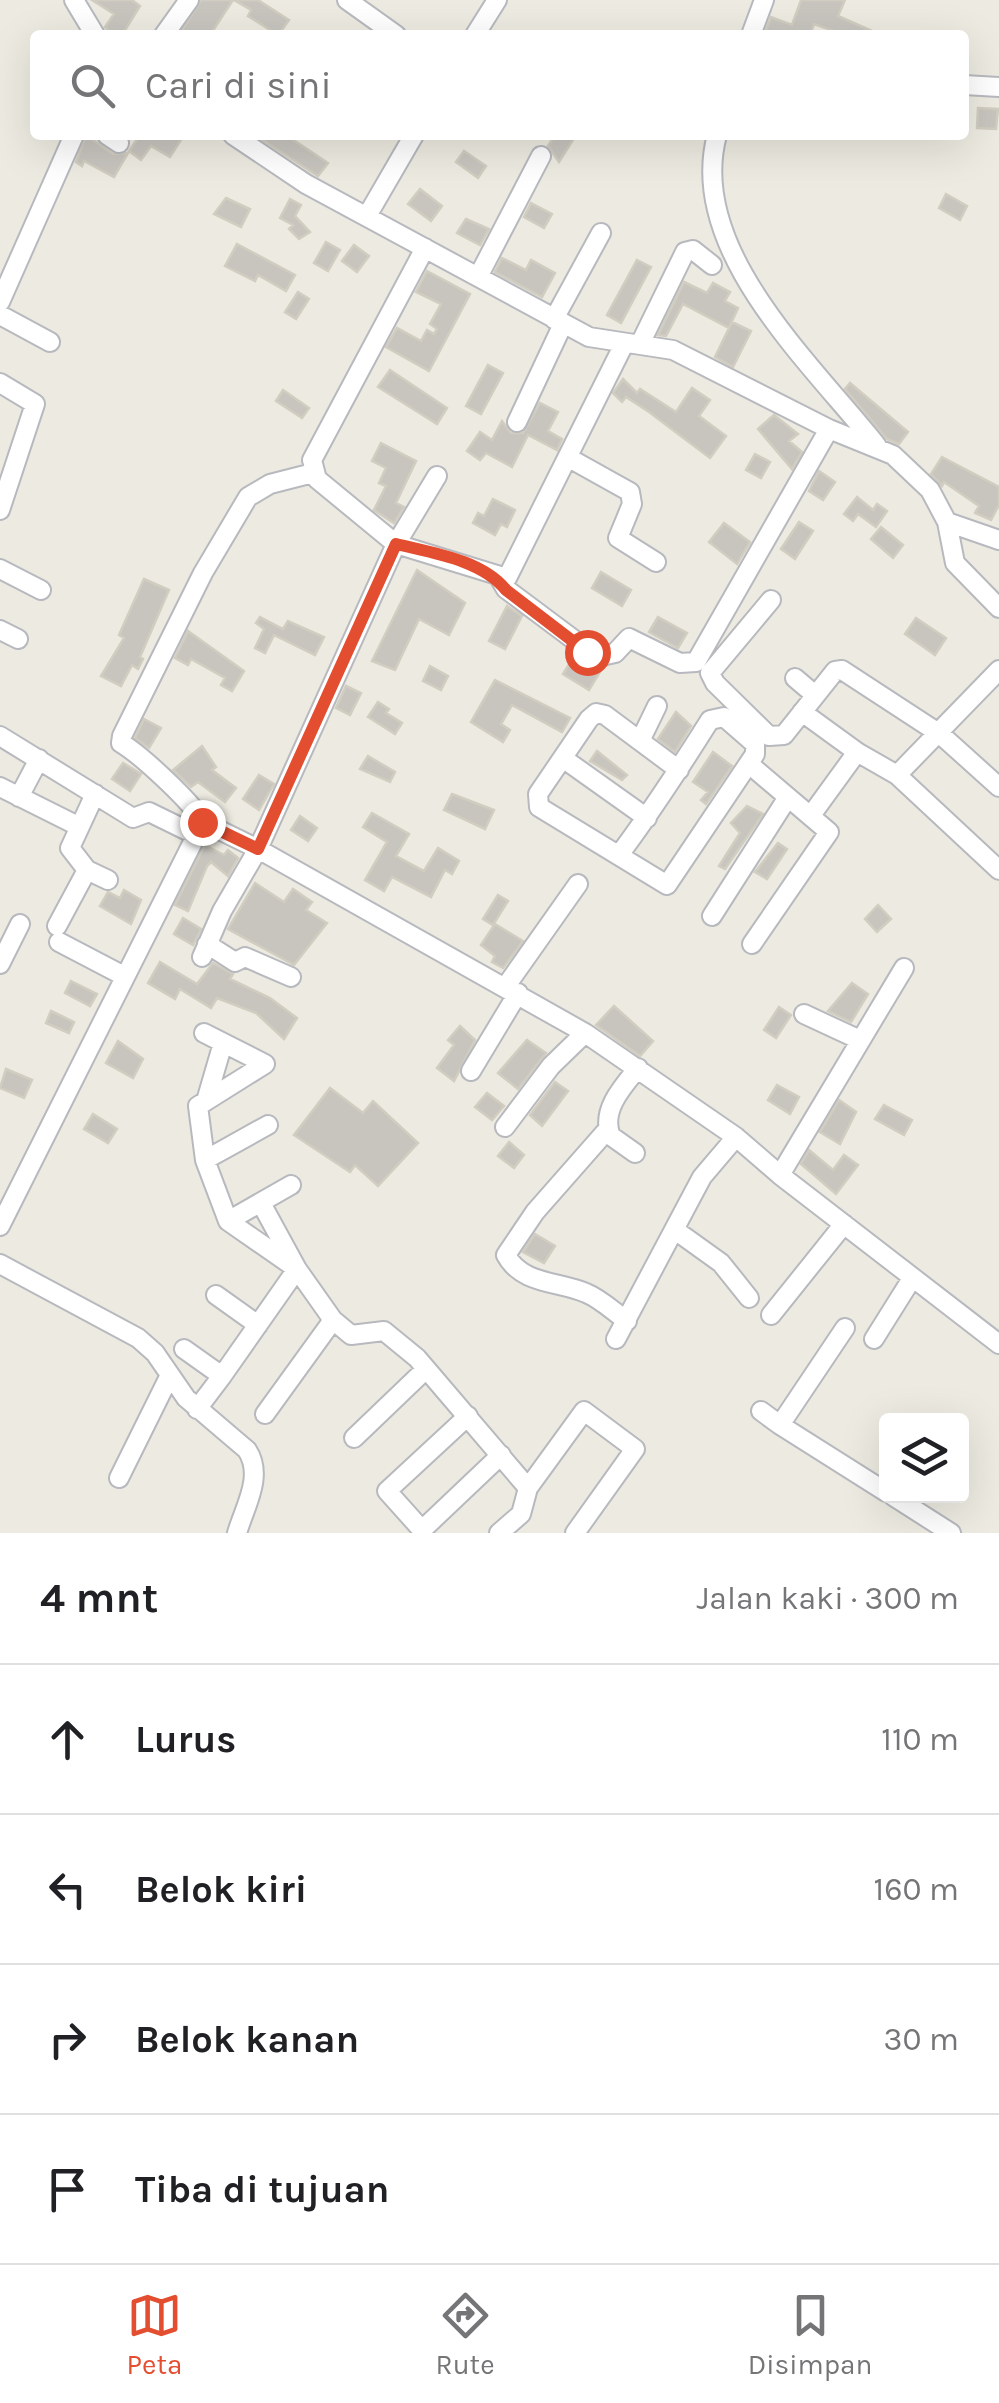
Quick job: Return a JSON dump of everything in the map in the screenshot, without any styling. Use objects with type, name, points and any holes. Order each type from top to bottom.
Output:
[{"type":"street","points":[[74,0],[92,30]]},
{"type":"street","points":[[168,30],[189,0]]},
{"type":"street","points":[[346,0],[389,30]]},
{"type":"street","points":[[478,30],[497,0]]},
{"type":"street","points":[[752,30],[764,0]]},
{"type":"street","points":[[969,86],[999,87]]},
{"type":"street","points":[[0,302],[72,140]]},
{"type":"street","points":[[240,140],[306,184],[589,337],[673,350],[829,429],[878,446]]},
{"type":"street","points":[[366,216],[411,140]]},
{"type":"street","points":[[715,140],[709,184],[714,211],[737,264],[878,446],[930,490],[948,522],[956,564],[999,608]]},
{"type":"street","points":[[478,277],[541,156]]},
{"type":"street","points":[[517,422],[558,322],[602,232]]},
{"type":"street","points":[[426,248],[312,460],[312,473],[396,544],[446,556],[500,579],[506,590],[597,658],[614,653],[629,638],[680,663],[696,662],[829,429]]},
{"type":"street","points":[[500,579],[510,575],[569,458],[686,252],[693,250],[712,265]]},
{"type":"street","points":[[0,315],[50,342]]},
{"type":"street","points":[[0,383],[35,404],[0,510]]},
{"type":"street","points":[[569,458],[630,492],[632,504],[618,538],[656,562]]},
{"type":"street","points":[[0,1226],[9,1183],[124,976],[199,829],[196,809],[160,779],[149,763],[121,743],[122,736],[203,573],[248,496],[270,484],[312,473]]},
{"type":"street","points":[[291,977],[245,957],[234,962],[205,951],[258,849],[396,544],[436,476]]},
{"type":"street","points":[[948,522],[999,540]]},
{"type":"street","points":[[0,568],[41,590]]},
{"type":"street","points":[[771,600],[715,663],[710,677],[774,738],[784,736],[834,671],[842,670],[940,734],[999,788]]},
{"type":"street","points":[[0,630],[18,639]]},
{"type":"street","points":[[896,775],[999,670]]},
{"type":"street","points":[[795,678],[815,695]]},
{"type":"street","points":[[640,742],[656,706]]},
{"type":"street","points":[[802,712],[896,775],[999,870]]},
{"type":"street","points":[[619,854],[717,716],[755,744],[748,764],[666,885],[539,808],[538,794],[596,713],[678,770]]},
{"type":"street","points":[[0,736],[133,818],[148,812],[258,849],[585,1033],[736,1138],[911,1280],[999,1344]]},
{"type":"street","points":[[812,814],[858,752]]},
{"type":"street","points":[[19,797],[39,759]]},
{"type":"street","points":[[564,759],[647,818]]},
{"type":"street","points":[[748,764],[812,814],[830,834],[752,944]]},
{"type":"street","points":[[0,787],[78,826]]},
{"type":"street","points":[[96,794],[70,848],[87,870],[108,880]]},
{"type":"street","points":[[712,916],[788,798]]},
{"type":"street","points":[[87,870],[58,934],[124,976]]},
{"type":"street","points":[[471,1071],[512,989],[578,884]]},
{"type":"street","points":[[0,964],[20,924]]},
{"type":"street","points":[[780,1174],[904,968]]},
{"type":"street","points":[[804,1014],[860,1040]]},
{"type":"street","points":[[204,1033],[265,1064],[198,1106],[204,1160],[228,1222],[298,1269]]},
{"type":"street","points":[[505,1128],[551,1066],[585,1033]]},
{"type":"street","points":[[206,1100],[223,1043]]},
{"type":"street","points":[[635,1153],[608,1129],[607,1119],[621,1089],[638,1068]]},
{"type":"street","points":[[204,1160],[268,1125]]},
{"type":"street","points":[[608,1129],[534,1212],[506,1255],[526,1274],[551,1286],[585,1292],[627,1321]]},
{"type":"street","points":[[616,1339],[702,1177],[736,1138]]},
{"type":"street","points":[[228,1222],[291,1185]]},
{"type":"street","points":[[261,1203],[298,1269],[333,1320],[351,1335],[384,1331],[426,1368],[528,1488]]},
{"type":"street","points":[[772,1314],[844,1224]]},
{"type":"street","points":[[675,1230],[721,1263],[749,1298]]},
{"type":"street","points":[[0,1264],[138,1338],[155,1353],[197,1408],[253,1460],[253,1482],[236,1533]]},
{"type":"street","points":[[197,1408],[298,1269]]},
{"type":"street","points":[[874,1340],[911,1280]]},
{"type":"street","points":[[216,1294],[258,1325]]},
{"type":"street","points":[[264,1414],[333,1320]]},
{"type":"street","points":[[780,1425],[845,1328]]},
{"type":"street","points":[[184,1348],[222,1376]]},
{"type":"street","points":[[354,1438],[426,1368]]},
{"type":"street","points":[[119,1478],[170,1375]]},
{"type":"street","points":[[761,1411],[879,1487]]},
{"type":"street","points":[[500,1533],[521,1514],[528,1488],[584,1412],[635,1449],[575,1533]]},
{"type":"street","points":[[468,1416],[387,1491],[422,1530],[501,1455]]},
{"type":"street","points":[[904,1503],[951,1533]]},
{"type":"building","points":[[92,0],[132,0],[140,6],[125,30],[105,27],[114,14]]},
{"type":"building","points":[[201,0],[233,0],[213,30],[182,30]]},
{"type":"building","points":[[234,0],[258,0],[289,20],[282,30],[270,30],[248,16],[251,10]]},
{"type":"building","points":[[801,0],[845,0],[838,16],[870,30],[831,30],[814,24],[812,30],[766,30],[771,17],[792,25]]},
{"type":"building","points":[[978,108],[998,109],[996,129],[977,128]]},
{"type":"building","points":[[84,140],[93,140],[113,154],[128,153],[114,177],[84,161],[82,166],[76,162]]},
{"type":"building","points":[[137,140],[181,140],[170,157],[151,146],[141,160],[129,151]]},
{"type":"building","points":[[263,140],[294,140],[328,163],[318,176]]},
{"type":"building","points":[[552,140],[573,140],[559,162],[548,146]]},
{"type":"building","points":[[464,151],[486,166],[478,178],[456,162]]},
{"type":"building","points":[[420,189],[442,206],[431,221],[408,204]]},
{"type":"building","points":[[946,194],[967,206],[960,220],[939,208]]},
{"type":"building","points":[[226,198],[250,209],[241,227],[214,214]]},
{"type":"building","points":[[290,199],[301,205],[295,216],[310,232],[299,239],[289,229],[293,225],[280,218]]},
{"type":"building","points":[[531,203],[552,214],[544,228],[524,217]]},
{"type":"building","points":[[466,219],[489,229],[480,245],[457,233]]},
{"type":"building","points":[[326,242],[340,250],[328,271],[314,263]]},
{"type":"building","points":[[237,244],[295,275],[286,291],[258,275],[255,281],[225,266]]},
{"type":"building","points":[[354,245],[369,256],[357,272],[342,261]]},
{"type":"building","points":[[502,258],[526,270],[531,260],[555,273],[542,297],[495,272]]},
{"type":"building","points":[[637,260],[651,267],[621,323],[607,315]]},
{"type":"building","points":[[427,271],[470,294],[429,371],[386,347],[397,328],[421,341],[427,330],[434,334],[437,329],[430,324],[441,304],[416,292]]},
{"type":"building","points":[[684,282],[707,293],[713,283],[730,292],[725,301],[738,308],[729,328],[683,304],[666,336],[658,335]]},
{"type":"building","points":[[298,292],[309,299],[296,319],[285,312]]},
{"type":"building","points":[[732,322],[751,331],[733,367],[715,357]]},
{"type":"building","points":[[488,365],[503,373],[481,414],[466,406]]},
{"type":"building","points":[[390,370],[447,408],[437,424],[378,387]]},
{"type":"building","points":[[623,379],[637,393],[640,389],[676,412],[692,388],[710,400],[699,416],[726,436],[710,458],[626,397],[622,402],[613,393]]},
{"type":"building","points":[[850,383],[908,432],[899,444],[887,439],[845,389]]},
{"type":"building","points":[[283,390],[309,408],[302,418],[276,401]]},
{"type":"building","points":[[540,403],[558,412],[548,431],[562,439],[557,450],[528,435],[512,467],[486,453],[480,460],[467,451],[480,432],[492,440],[502,421],[511,433],[523,433]]},
{"type":"building","points":[[774,415],[798,434],[789,441],[802,452],[792,469],[758,429]]},
{"type":"building","points":[[381,443],[416,461],[396,503],[404,507],[394,523],[374,510],[386,486],[379,483],[386,468],[372,461]]},
{"type":"building","points":[[755,454],[770,462],[761,478],[746,470]]},
{"type":"building","points":[[942,457],[999,487],[999,505],[991,520],[975,513],[979,506],[944,482],[942,486],[931,474]]},
{"type":"building","points":[[819,471],[835,482],[823,500],[809,491]]},
{"type":"building","points":[[857,497],[873,510],[877,504],[887,511],[876,527],[858,514],[853,521],[844,514]]},
{"type":"building","points":[[493,499],[515,510],[507,527],[501,524],[495,535],[473,523],[478,513],[484,516]]},
{"type":"building","points":[[799,522],[813,531],[795,559],[781,549]]},
{"type":"building","points":[[724,523],[750,542],[737,564],[709,542]]},
{"type":"building","points":[[881,527],[903,545],[893,558],[871,539]]},
{"type":"building","points":[[417,570],[465,603],[449,635],[419,619],[395,670],[372,661]]},
{"type":"building","points":[[601,572],[631,590],[622,606],[592,588]]},
{"type":"building","points":[[144,579],[169,590],[138,669],[132,665],[121,686],[101,676],[124,638],[119,635]]},
{"type":"building","points":[[507,606],[522,616],[505,649],[489,641]]},
{"type":"building","points":[[260,617],[283,629],[288,621],[324,637],[315,655],[274,635],[265,653],[255,648],[264,629],[256,623]]},
{"type":"building","points":[[658,617],[687,633],[678,648],[649,632]]},
{"type":"building","points":[[916,618],[946,638],[935,655],[905,634]]},
{"type":"building","points":[[188,631],[244,671],[232,691],[221,685],[225,678],[191,659],[188,665],[175,658]]},
{"type":"building","points":[[574,656],[600,672],[589,690],[563,674]]},
{"type":"building","points":[[430,666],[448,676],[441,690],[423,681]]},
{"type":"building","points":[[495,680],[570,718],[562,732],[512,705],[501,724],[510,730],[503,742],[471,722]]},
{"type":"building","points":[[346,686],[361,693],[350,715],[336,708]]},
{"type":"building","points":[[378,702],[389,709],[386,713],[402,723],[395,734],[368,717]]},
{"type":"building","points":[[676,712],[691,726],[675,752],[658,739]]},
{"type":"building","points":[[144,719],[161,728],[149,748],[135,738]]},
{"type":"building","points":[[202,746],[216,767],[212,770],[236,788],[225,802],[198,782],[191,787],[173,770]]},
{"type":"building","points":[[597,751],[627,775],[622,780],[590,761]]},
{"type":"building","points":[[713,752],[732,766],[706,804],[701,800],[708,792],[693,782]]},
{"type":"building","points":[[368,756],[395,772],[390,782],[360,769]]},
{"type":"building","points":[[123,763],[141,774],[130,791],[112,779]]},
{"type":"building","points":[[259,775],[274,784],[259,810],[243,799]]},
{"type":"building","points":[[452,794],[494,810],[485,829],[444,810]]},
{"type":"building","points":[[747,806],[763,814],[725,869],[719,866],[740,833],[731,823]]},
{"type":"building","points":[[372,813],[409,834],[396,856],[424,871],[438,848],[459,861],[452,874],[445,870],[431,897],[392,877],[384,891],[365,880],[387,842],[363,827]]},
{"type":"building","points":[[300,816],[317,828],[308,841],[291,830]]},
{"type":"building","points":[[778,843],[787,849],[767,879],[755,872]]},
{"type":"building","points":[[205,845],[224,855],[228,850],[238,858],[228,876],[211,862],[207,866],[188,911],[175,905]]},
{"type":"building","points":[[255,883],[284,902],[293,889],[312,902],[306,910],[327,923],[294,965],[228,929]]},
{"type":"building","points":[[124,890],[141,900],[131,924],[100,906],[108,892],[120,898]]},
{"type":"building","points":[[498,895],[508,901],[493,925],[483,919]]},
{"type":"building","points":[[878,905],[891,919],[877,932],[865,919]]},
{"type":"building","points":[[183,918],[201,929],[193,945],[174,934]]},
{"type":"building","points":[[495,924],[523,941],[503,968],[492,962],[495,956],[481,945]]},
{"type":"building","points":[[160,962],[197,984],[213,963],[233,974],[230,979],[270,998],[297,1018],[284,1039],[256,1013],[217,998],[211,1008],[180,989],[175,999],[148,983]]},
{"type":"building","points":[[71,981],[97,994],[90,1006],[65,993]]},
{"type":"building","points":[[852,983],[868,994],[851,1022],[828,1011]]},
{"type":"building","points":[[614,1006],[653,1041],[640,1056],[596,1025]]},
{"type":"building","points":[[779,1007],[791,1015],[776,1038],[764,1030]]},
{"type":"building","points":[[51,1011],[74,1022],[69,1033],[46,1023]]},
{"type":"building","points":[[460,1026],[475,1040],[454,1081],[437,1068],[454,1045],[448,1040]]},
{"type":"building","points":[[527,1040],[546,1053],[518,1089],[498,1073]]},
{"type":"building","points":[[118,1041],[143,1059],[133,1078],[106,1063]]},
{"type":"building","points":[[6,1069],[32,1080],[24,1098],[0,1088]]},
{"type":"building","points":[[555,1082],[568,1091],[542,1126],[530,1115]]},
{"type":"building","points":[[777,1085],[799,1097],[790,1114],[768,1100]]},
{"type":"building","points":[[330,1088],[363,1113],[373,1101],[418,1143],[378,1186],[355,1165],[350,1172],[294,1135]]},
{"type":"building","points":[[487,1093],[504,1106],[492,1120],[475,1107]]},
{"type":"building","points":[[839,1100],[856,1112],[840,1144],[820,1132]]},
{"type":"building","points":[[884,1105],[912,1120],[904,1135],[875,1119]]},
{"type":"building","points":[[93,1114],[117,1129],[108,1143],[84,1129]]},
{"type":"building","points":[[509,1142],[524,1155],[514,1168],[498,1156]]},
{"type":"building","points":[[809,1150],[833,1170],[844,1155],[858,1165],[836,1194],[801,1164]]},
{"type":"building","points":[[535,1234],[555,1246],[544,1263],[523,1252]]},
{"type":"route","points":[[202,822],[258,849],[396,544],[446,556],[500,579],[506,590],[587,652]]}]
